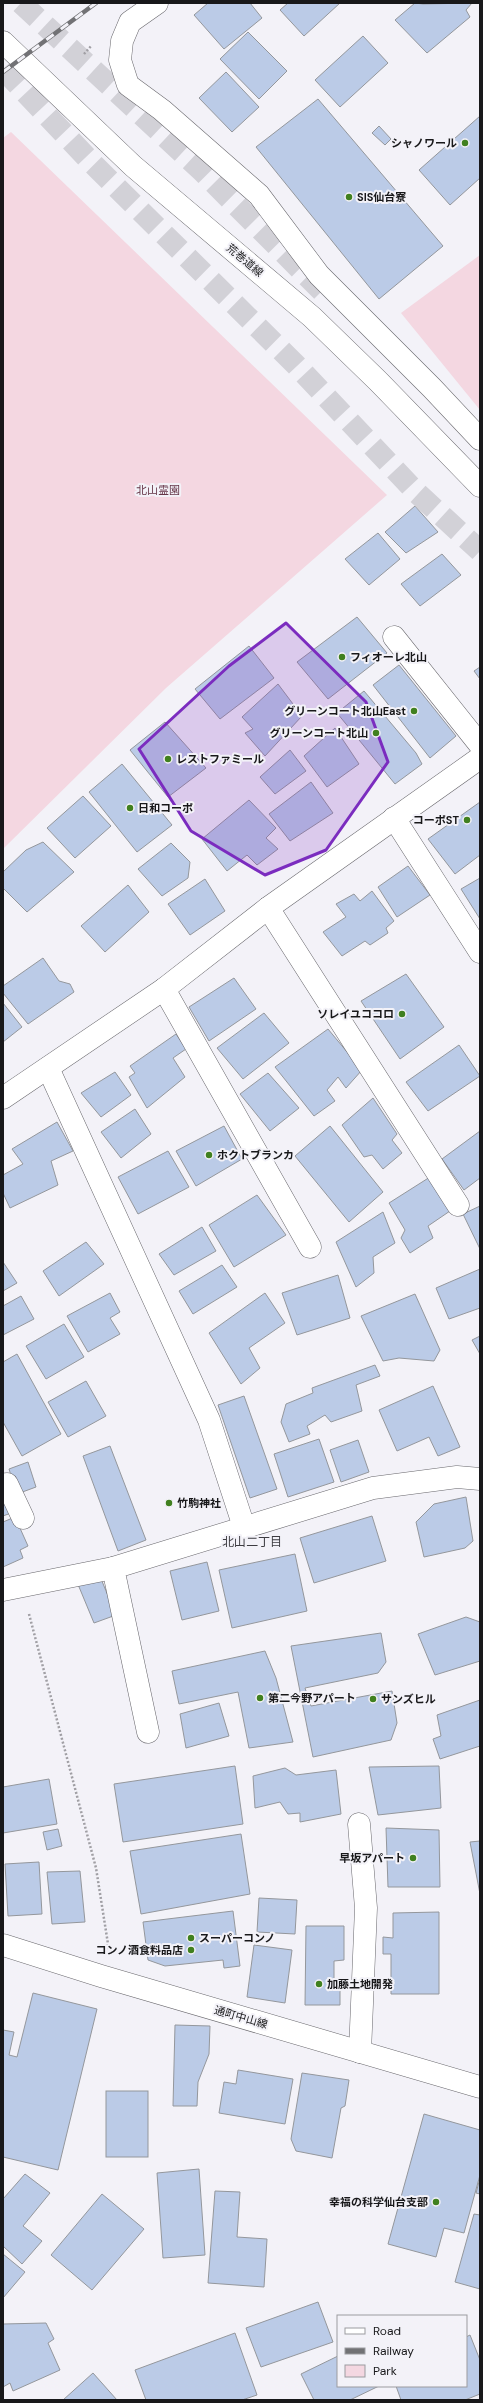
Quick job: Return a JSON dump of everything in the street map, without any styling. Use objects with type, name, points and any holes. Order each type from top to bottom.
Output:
[{"type":"street","points":[[157,3],[130,22],[122,41],[120,60],[128,86],[162,110],[259,195],[319,275],[432,388],[480,439]]},
{"type":"street","name":"荒巻道線","points":[[3,42],[134,166],[312,317],[378,380],[480,486]]},
{"type":"street","points":[[394,637],[480,745]]},
{"type":"street","points":[[3,1098],[164,989],[268,908],[480,758]]},
{"type":"street","points":[[394,818],[480,952]]},
{"type":"street","points":[[268,908],[458,1205]]},
{"type":"street","points":[[164,989],[310,1247]]},
{"type":"street","points":[[48,1068],[209,1420],[244,1527]]},
{"type":"street","points":[[12,1589],[113,1568],[373,1488],[457,1476],[480,1479]]},
{"type":"street","points":[[3,1485],[7,1484],[23,1518]]},
{"type":"street","points":[[113,1568],[148,1732]]},
{"type":"street","points":[[359,1824],[366,1908],[360,2052]]},
{"type":"street","name":"通町中山線","points":[[3,1945],[100,1976],[480,2087]]},
{"type":"path","points":[[12,1589],[96,1868],[108,1944],[100,1976]]},
{"type":"highlighted area","points":[[286,623],[366,702],[388,762],[326,850],[265,875],[191,831],[139,749],[229,666]]},
{"type":"green space","name":"北山霊園","points":[[11,132],[387,495],[166,688],[3,849],[3,138]]},
{"type":"green space","points":[[480,255],[480,410],[401,313]]},
{"type":"building","points":[[208,3],[250,3],[262,18],[224,49],[194,15]]},
{"type":"building","points":[[288,3],[340,3],[304,36],[280,10]]},
{"type":"building","points":[[415,3],[472,3],[466,10],[470,17],[427,53],[395,20]]},
{"type":"building","points":[[248,32],[287,71],[259,99],[220,59]]},
{"type":"building","points":[[363,36],[388,63],[340,107],[315,80]]},
{"type":"building","points":[[226,72],[259,107],[232,132],[199,98]]},
{"type":"building","name":"SIS仙台寮","points":[[318,99],[443,246],[379,299],[256,147]]},
{"type":"building","name":"シャノワール","points":[[480,116],[480,178],[450,205],[419,170]]},
{"type":"building","points":[[379,126],[391,139],[385,145],[372,133]]},
{"type":"building","points":[[415,506],[438,532],[406,553],[385,532]]},
{"type":"building","points":[[378,533],[400,559],[369,585],[345,559]]},
{"type":"building","points":[[442,554],[461,575],[420,606],[401,584]]},
{"type":"building","name":"フィオーレ北山","points":[[357,617],[387,653],[328,699],[297,662]]},
{"type":"building","points":[[249,646],[274,678],[220,719],[195,689]]},
{"type":"building","name":"グリーンコート北山East","points":[[399,665],[456,736],[430,758],[373,685]]},
{"type":"building","points":[[480,667],[480,679],[474,671]]},
{"type":"building","points":[[278,684],[302,716],[265,756],[245,733],[253,729],[242,717]]},
{"type":"building","name":"グリーンコート北山","points":[[364,691],[416,753],[422,764],[395,784],[337,713]]},
{"type":"building","name":"レストファミール","points":[[165,722],[206,768],[168,797],[130,750]]},
{"type":"building","points":[[335,728],[359,764],[327,787],[304,756]]},
{"type":"building","points":[[290,750],[306,771],[275,794],[260,777]]},
{"type":"building","name":"日和コーポ","points":[[122,764],[172,825],[137,852],[89,792]]},
{"type":"building","points":[[311,782],[333,813],[290,841],[269,814]]},
{"type":"building","points":[[83,796],[111,826],[75,858],[47,828]]},
{"type":"building","points":[[249,800],[276,828],[266,838],[278,849],[257,865],[247,855],[227,871],[202,839]]},
{"type":"building","name":"コーポST","points":[[480,802],[480,855],[455,874],[428,839]]},
{"type":"building","points":[[43,842],[74,872],[27,912],[3,888],[3,872],[26,850]]},
{"type":"building","points":[[171,843],[190,862],[188,878],[162,896],[138,869]]},
{"type":"building","points":[[408,866],[430,895],[397,917],[378,887]]},
{"type":"building","points":[[480,878],[480,919],[461,889]]},
{"type":"building","points":[[205,879],[225,911],[190,935],[168,904]]},
{"type":"building","points":[[128,885],[149,912],[105,952],[81,926]]},
{"type":"building","points":[[372,891],[394,921],[386,928],[388,933],[370,945],[365,941],[342,956],[323,932],[346,917],[336,904],[354,894],[360,901]]},
{"type":"building","points":[[43,958],[59,981],[70,984],[74,992],[28,1024],[3,993],[3,986]]},
{"type":"building","name":"ソレイユココロ","points":[[406,974],[444,1027],[400,1059],[361,1001]]},
{"type":"building","points":[[234,978],[256,1009],[209,1041],[189,1007]]},
{"type":"building","points":[[3,1003],[22,1027],[3,1042]]},
{"type":"building","points":[[264,1013],[289,1043],[243,1079],[217,1048]]},
{"type":"building","points":[[328,1029],[362,1070],[346,1088],[338,1077],[327,1090],[335,1101],[314,1116],[275,1067]]},
{"type":"building","points":[[176,1034],[186,1049],[173,1058],[185,1077],[147,1108],[129,1077],[135,1073],[130,1066]]},
{"type":"building","points":[[459,1045],[480,1076],[428,1111],[406,1082]]},
{"type":"building","points":[[115,1072],[131,1095],[101,1117],[81,1093]]},
{"type":"building","points":[[268,1073],[299,1108],[270,1131],[240,1094]]},
{"type":"building","points":[[373,1098],[397,1134],[392,1140],[402,1153],[383,1169],[372,1155],[364,1157],[342,1125]]},
{"type":"building","points":[[135,1109],[151,1134],[121,1158],[101,1132]]},
{"type":"building","points":[[57,1122],[73,1151],[51,1161],[58,1185],[10,1208],[3,1193],[3,1175],[23,1164],[12,1149]]},
{"type":"building","name":"ホクトブランカ","points":[[224,1126],[242,1159],[196,1186],[176,1151]]},
{"type":"building","points":[[330,1126],[383,1192],[349,1222],[295,1156]]},
{"type":"building","points":[[480,1131],[480,1178],[464,1190],[442,1159]]},
{"type":"building","points":[[168,1151],[189,1187],[138,1214],[118,1177]]},
{"type":"building","points":[[430,1177],[450,1211],[428,1226],[433,1238],[410,1253],[401,1238],[405,1230],[389,1203]]},
{"type":"building","points":[[257,1195],[286,1235],[234,1267],[209,1225]]},
{"type":"building","points":[[480,1206],[480,1249],[463,1214]]},
{"type":"building","points":[[383,1212],[395,1243],[373,1257],[374,1273],[356,1287],[336,1242]]},
{"type":"building","points":[[202,1227],[216,1251],[174,1275],[159,1254]]},
{"type":"building","points":[[86,1242],[104,1264],[59,1296],[43,1271]]},
{"type":"building","points":[[3,1262],[17,1283],[3,1291]]},
{"type":"building","points":[[222,1265],[237,1287],[193,1314],[179,1291]]},
{"type":"building","points":[[480,1269],[480,1308],[449,1319],[436,1288]]},
{"type":"building","points":[[338,1275],[350,1318],[297,1335],[282,1293]]},
{"type":"building","points":[[110,1293],[120,1312],[110,1318],[120,1334],[88,1352],[67,1316]]},
{"type":"building","points":[[265,1293],[285,1323],[249,1348],[260,1368],[241,1384],[209,1333]]},
{"type":"building","points":[[415,1294],[440,1350],[434,1361],[399,1358],[383,1361],[361,1316]]},
{"type":"building","points":[[21,1296],[34,1319],[3,1335],[3,1306]]},
{"type":"building","points":[[64,1324],[84,1357],[46,1379],[26,1346]]},
{"type":"building","points":[[480,1336],[480,1354],[472,1340]]},
{"type":"building","points":[[17,1354],[61,1434],[22,1456],[3,1422],[3,1362]]},
{"type":"building","points":[[375,1365],[380,1376],[356,1385],[362,1411],[331,1422],[325,1415],[307,1426],[310,1434],[289,1442],[281,1422],[286,1404],[313,1393],[312,1388]]},
{"type":"building","points":[[86,1381],[106,1416],[68,1437],[48,1402]]},
{"type":"building","points":[[433,1386],[460,1447],[438,1456],[429,1437],[397,1451],[379,1410]]},
{"type":"building","points":[[244,1396],[277,1489],[250,1498],[218,1405]]},
{"type":"building","points":[[319,1439],[334,1482],[288,1497],[274,1454]]},
{"type":"building","points":[[358,1440],[369,1472],[341,1482],[330,1450]]},
{"type":"building","points":[[110,1446],[146,1540],[118,1551],[83,1456]]},
{"type":"building","points":[[28,1462],[36,1487],[17,1494],[9,1469]]},
{"type":"building","points":[[3,1494],[11,1513],[3,1516]]},
{"type":"building","points":[[466,1497],[473,1541],[465,1548],[424,1557],[416,1522],[434,1504]]},
{"type":"building","points":[[372,1516],[386,1561],[314,1583],[300,1538]]},
{"type":"building","points":[[15,1517],[28,1546],[20,1550],[23,1558],[3,1567],[3,1522]]},
{"type":"building","points":[[295,1554],[307,1611],[232,1628],[219,1570]]},
{"type":"building","points":[[207,1562],[219,1611],[182,1620],[170,1571]]},
{"type":"building","points":[[99,1574],[116,1615],[94,1623],[77,1582]]},
{"type":"building","points":[[466,1617],[480,1622],[480,1661],[435,1675],[418,1634]]},
{"type":"building","name":"サンズヒル","points":[[381,1633],[386,1662],[378,1673],[305,1688],[311,1706],[392,1691],[397,1723],[391,1740],[313,1757],[291,1646]]},
{"type":"building","name":"第二今野アパート","points":[[265,1651],[276,1678],[293,1742],[249,1748],[238,1692],[179,1704],[172,1671]]},
{"type":"building","points":[[480,1700],[480,1746],[440,1759],[433,1739],[441,1736],[437,1715]]},
{"type":"building","points":[[219,1703],[229,1736],[186,1748],[180,1714]]},
{"type":"building","points":[[235,1766],[243,1824],[123,1842],[114,1784]]},
{"type":"building","points":[[439,1766],[441,1808],[378,1815],[369,1767]]},
{"type":"building","points":[[285,1768],[296,1775],[336,1770],[341,1814],[300,1822],[300,1813],[288,1814],[280,1802],[255,1808],[253,1776]]},
{"type":"building","points":[[49,1779],[57,1824],[3,1833],[3,1787]]},
{"type":"building","name":"早坂アパート","points":[[386,1828],[439,1830],[440,1887],[388,1887]]},
{"type":"building","points":[[58,1829],[62,1846],[47,1850],[43,1832]]},
{"type":"building","points":[[241,1834],[250,1894],[141,1914],[130,1851]]},
{"type":"building","points":[[480,1841],[480,1894],[470,1842]]},
{"type":"building","points":[[39,1862],[42,1914],[8,1916],[5,1864]]},
{"type":"building","points":[[80,1871],[85,1922],[52,1924],[47,1872]]},
{"type":"building","points":[[259,1898],[297,1900],[295,1934],[257,1932]]},
{"type":"building","name":"スーパーコンノ","points":[[233,1911],[240,1966],[224,1968],[223,1960],[165,1966],[148,1960],[143,1922]]},
{"type":"building","points":[[439,1912],[439,1994],[391,1994],[391,1954],[383,1954],[383,1937],[393,1938],[393,1913]]},
{"type":"building","points":[[306,1926],[344,1926],[344,1960],[334,1961],[334,1987],[340,1987],[340,2005],[305,2005]]},
{"type":"building","points":[[254,1945],[292,1950],[285,2003],[247,1997]]},
{"type":"building","points":[[33,1993],[97,2009],[58,2170],[3,2157],[3,2030],[14,2032],[9,2055],[17,2057]]},
{"type":"building","points":[[175,2025],[210,2026],[209,2054],[198,2082],[197,2106],[173,2106]]},
{"type":"building","points":[[238,2070],[293,2079],[285,2124],[219,2113],[224,2082],[236,2084]]},
{"type":"building","points":[[302,2073],[349,2080],[345,2106],[341,2108],[332,2158],[296,2151],[291,2139]]},
{"type":"building","points":[[106,2091],[148,2091],[148,2157],[106,2157]]},
{"type":"building","name":"幸福の科学仙台支部","points":[[424,2114],[480,2130],[480,2175],[464,2233],[444,2228],[436,2257],[388,2244]]},
{"type":"building","points":[[199,2169],[205,2255],[163,2258],[157,2173]]},
{"type":"building","points":[[25,2174],[50,2193],[23,2226],[42,2241],[22,2264],[3,2246],[3,2199]]},
{"type":"building","points":[[480,2178],[480,2194],[476,2193]]},
{"type":"building","points":[[215,2191],[240,2192],[237,2237],[267,2239],[264,2287],[208,2283]]},
{"type":"building","points":[[102,2194],[144,2229],[92,2290],[51,2255]]},
{"type":"building","points":[[474,2214],[480,2215],[480,2289],[455,2282]]},
{"type":"building","points":[[3,2254],[25,2272],[3,2298]]},
{"type":"building","points":[[318,2302],[333,2342],[261,2367],[246,2328]]},
{"type":"building","points":[[46,2323],[54,2339],[48,2343],[60,2370],[13,2391],[10,2383],[3,2387],[3,2324]]},
{"type":"building","points":[[235,2333],[257,2395],[242,2400],[146,2400],[135,2370]]},
{"type":"building","points":[[470,2335],[480,2360],[480,2394],[465,2400],[401,2400],[396,2387],[467,2387],[467,2336]]},
{"type":"building","points":[[337,2356],[337,2387],[377,2387],[350,2400],[314,2400],[301,2374]]},
{"type":"building","points":[[93,2373],[117,2400],[63,2400]]},
{"type":"tunnel","points":[[21,3],[202,171],[322,291]]},
{"type":"tunnel","points":[[3,69],[92,163],[296,365],[415,491],[480,551]]},
{"type":"railway","points":[[3,72],[96,3]]},
{"type":"place","name":"シャノワール","points":[[465,143]]},
{"type":"place","name":"SIS仙台寮","points":[[349,197]]},
{"type":"place","name":"フィオーレ北山","points":[[342,657]]},
{"type":"place","name":"グリーンコート北山East","points":[[414,711]]},
{"type":"place","name":"グリーンコート北山","points":[[376,733]]},
{"type":"place","name":"レストファミール","points":[[168,759]]},
{"type":"place","name":"日和コーポ","points":[[130,808]]},
{"type":"place","name":"コーポST","points":[[467,820]]},
{"type":"place","name":"ソレイユココロ","points":[[402,1014]]},
{"type":"place","name":"ホクトブランカ","points":[[209,1155]]},
{"type":"place","name":"竹駒神社","points":[[169,1503]]},
{"type":"place","name":"第二今野アパート","points":[[260,1698]]},
{"type":"place","name":"サンズヒル","points":[[373,1699]]},
{"type":"place","name":"早坂アパート","points":[[413,1858]]},
{"type":"place","name":"スーパーコンノ","points":[[191,1938]]},
{"type":"place","name":"コンノ酒食料品店","points":[[191,1950]]},
{"type":"place","name":"加藤土地開発","points":[[319,1984]]},
{"type":"place","name":"幸福の科学仙台支部","points":[[436,2202]]},
{"type":"district","name":"北山二丁目","points":[[252,1542]]}]
